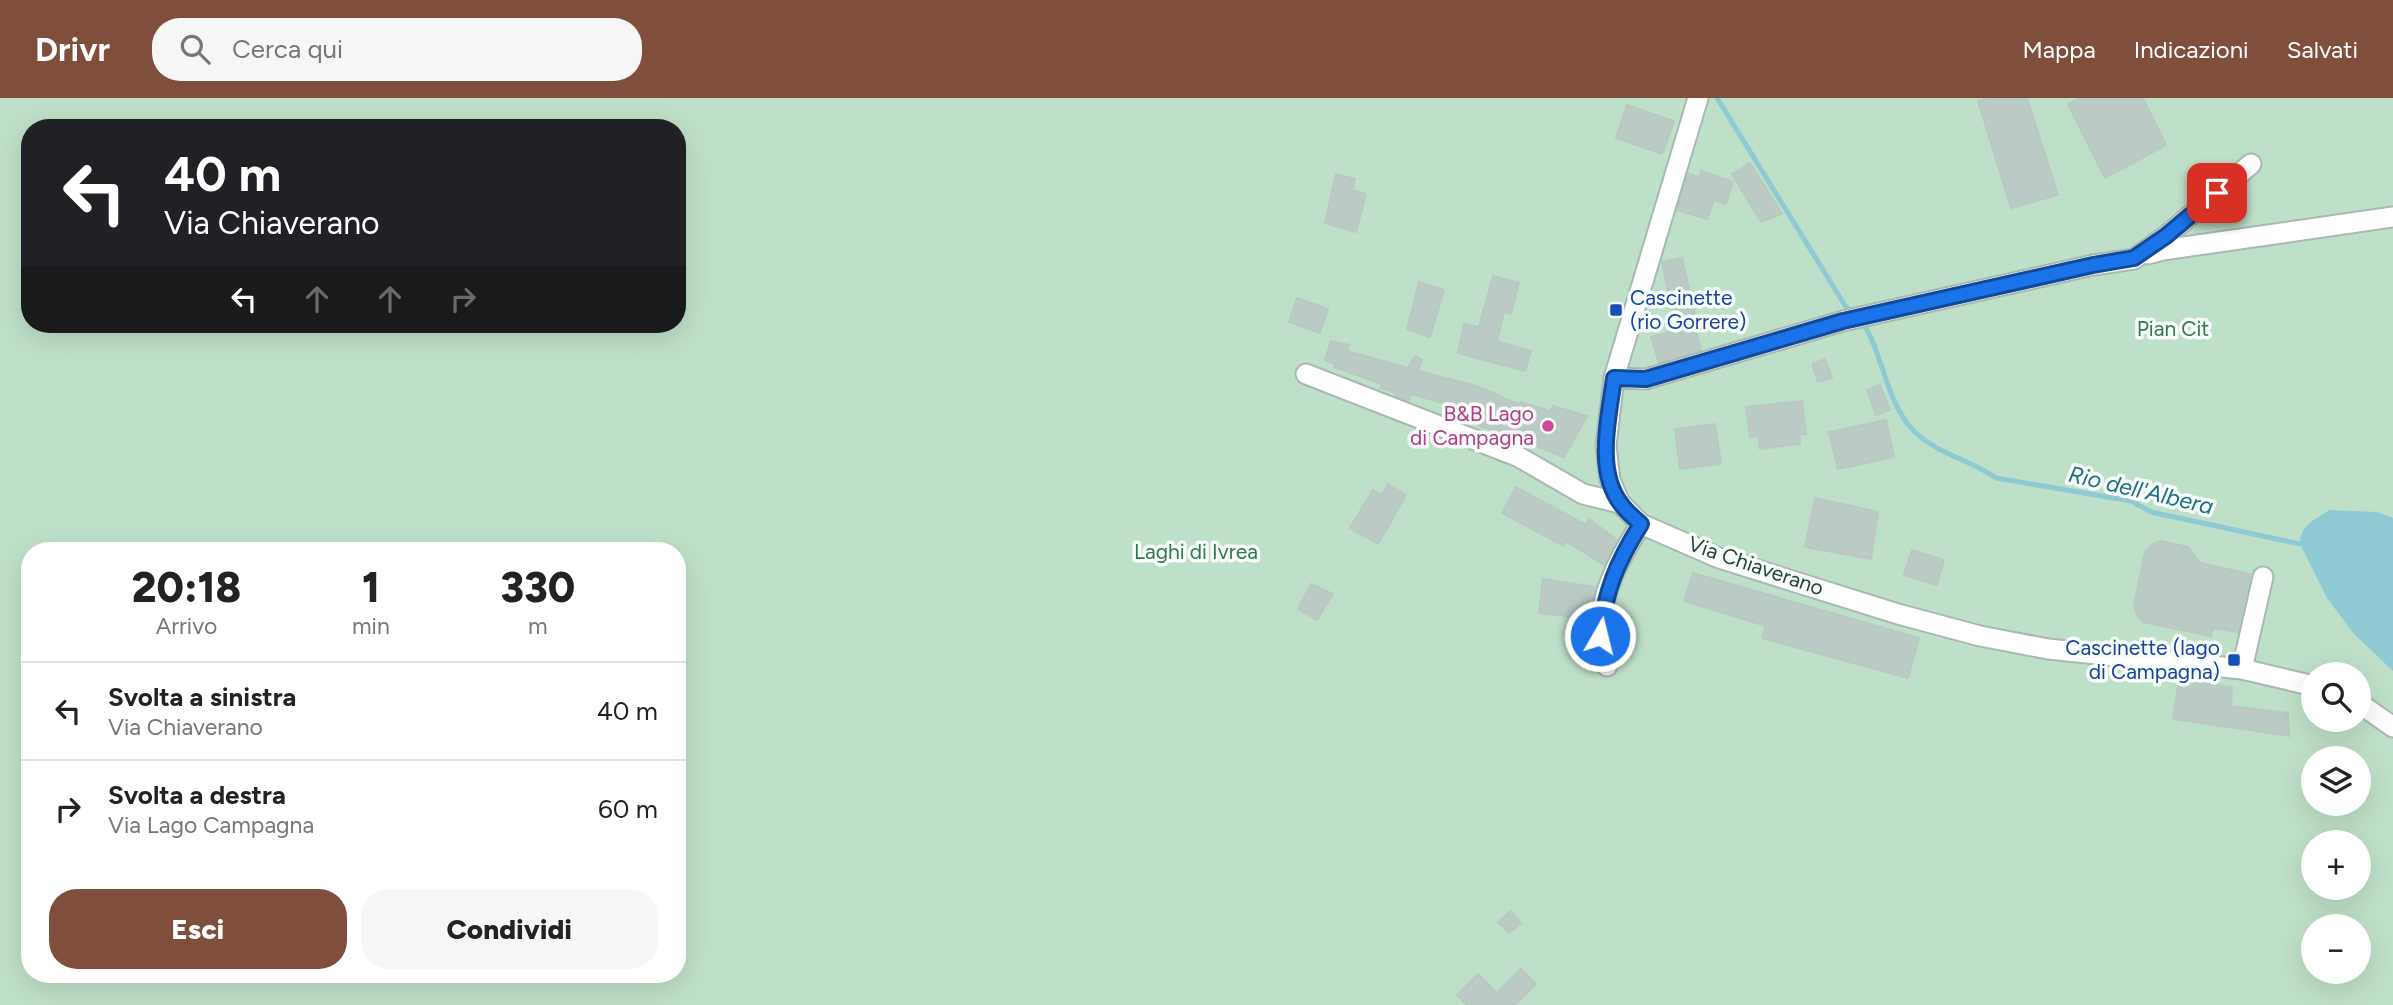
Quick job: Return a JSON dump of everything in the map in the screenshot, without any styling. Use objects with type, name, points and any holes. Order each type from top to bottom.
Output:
[{"type":"street","name":"Via Chiaverano","points":[[1698,98],[1614,378],[1606,446],[1610,480],[1620,503],[1641,524],[1719,558],[1898,614],[1980,636],[2048,649],[2242,669],[2301,683]]},
{"type":"street","points":[[2134,258],[2166,236],[2251,164]]},
{"type":"street","points":[[1614,378],[1646,379],[1843,321],[2163,250],[2393,217]]},
{"type":"street","points":[[1306,374],[1519,457],[1583,494],[1620,503]]},
{"type":"street","points":[[1607,666],[1600,636],[1603,607],[1620,558],[1641,524]]},
{"type":"street","points":[[2242,669],[2263,577]]},
{"type":"street","points":[[2371,711],[2393,727]]},
{"type":"green space","name":"Laghi di Ivrea","points":[[0,98],[2393,98],[2393,1005],[0,1005]]},
{"type":"water","points":[[2330,510],[2377,512],[2393,518],[2393,671],[2355,635],[2327,598],[2300,544],[2302,532],[2306,527]]},
{"type":"building","points":[[1990,98],[2027,98],[2058,195],[2011,208],[1978,101]]},
{"type":"building","points":[[2080,98],[2143,98],[2166,145],[2105,178],[2068,104]]},
{"type":"building","points":[[1627,105],[1674,121],[1662,154],[1616,138]]},
{"type":"building","points":[[1750,163],[1782,214],[1761,222],[1732,174]]},
{"type":"building","points":[[1701,171],[1733,182],[1726,204],[1714,200],[1707,219],[1677,210],[1688,174],[1700,177]]},
{"type":"building","points":[[1336,174],[1355,179],[1352,190],[1366,194],[1356,232],[1325,223]]},
{"type":"building","points":[[1682,258],[1695,316],[1692,317],[1701,350],[1659,363],[1651,337],[1677,330],[1662,262]]},
{"type":"building","points":[[1493,276],[1519,283],[1511,314],[1504,312],[1497,341],[1531,351],[1525,371],[1458,353],[1464,324],[1479,327]]},
{"type":"building","points":[[1419,282],[1444,290],[1430,337],[1407,329]]},
{"type":"building","points":[[1297,298],[1328,309],[1320,333],[1289,322]]},
{"type":"building","points":[[1331,341],[1349,345],[1347,351],[1408,368],[1415,356],[1422,359],[1418,371],[1477,386],[1520,405],[1521,402],[1550,411],[1553,406],[1587,416],[1564,457],[1511,436],[1509,440],[1494,434],[1497,431],[1479,426],[1481,414],[1411,394],[1409,401],[1380,388],[1382,384],[1334,367],[1335,364],[1325,360]]},
{"type":"building","points":[[1825,359],[1832,378],[1818,382],[1812,364]]},
{"type":"building","points":[[1880,385],[1890,410],[1876,415],[1867,390]]},
{"type":"building","points":[[1802,401],[1806,434],[1799,435],[1800,444],[1760,449],[1758,436],[1750,437],[1746,407]]},
{"type":"building","points":[[1886,420],[1894,457],[1838,469],[1829,432]]},
{"type":"building","points":[[1715,424],[1721,464],[1680,469],[1675,429]]},
{"type":"building","points":[[1388,484],[1406,495],[1378,544],[1350,528],[1373,490],[1382,495]]},
{"type":"building","points":[[1516,487],[1586,525],[1589,519],[1617,540],[1604,565],[1566,541],[1564,546],[1502,513]]},
{"type":"building","points":[[1815,498],[1878,512],[1871,559],[1805,547]]},
{"type":"building","points":[[2160,541],[2188,547],[2200,563],[2250,574],[2238,632],[2213,628],[2211,636],[2143,622],[2138,617],[2134,606],[2145,552]]},
{"type":"building","points":[[1912,550],[1944,560],[1937,585],[1904,575]]},
{"type":"building","points":[[1693,573],[1919,638],[1908,678],[1762,638],[1766,626],[1684,601]]},
{"type":"building","points":[[1543,579],[1595,587],[1589,613],[1583,612],[1584,618],[1539,613]]},
{"type":"building","points":[[1311,584],[1333,594],[1317,620],[1298,609]]},
{"type":"building","points":[[2179,680],[2232,687],[2231,706],[2288,713],[2289,736],[2173,719]]},
{"type":"building","points":[[1511,911],[1521,923],[1509,933],[1498,922]]},
{"type":"building","points":[[1521,969],[1536,984],[1515,1005],[1467,1005],[1457,995],[1478,974],[1497,993]]},
{"type":"waterway","name":"Rio dell'Albera","points":[[1717,98],[1846,307],[1853,313]]},
{"type":"waterway","name":"Rio dell'Albera","points":[[1862,322],[1870,335],[1891,394],[1916,433],[1935,447],[1996,478],[2131,501],[2151,512],[2300,544]]},
{"type":"place","name":"Cascinette (rio Gorrere)","points":[[1616,310]]},
{"type":"place","name":"B&B Lago di Campagna","points":[[1548,426]]},
{"type":"place","name":"Cascinette (lago di Campagna)","points":[[2234,660]]},
{"type":"route","points":[[1600,636],[1607,592],[1620,558],[1641,524],[1620,503],[1610,480],[1606,446],[1614,378],[1646,379],[1843,321],[2134,258],[2166,236],[2217,193]]},
{"type":"park label","name":"Pian Cit","points":[[2173,329]]}]
